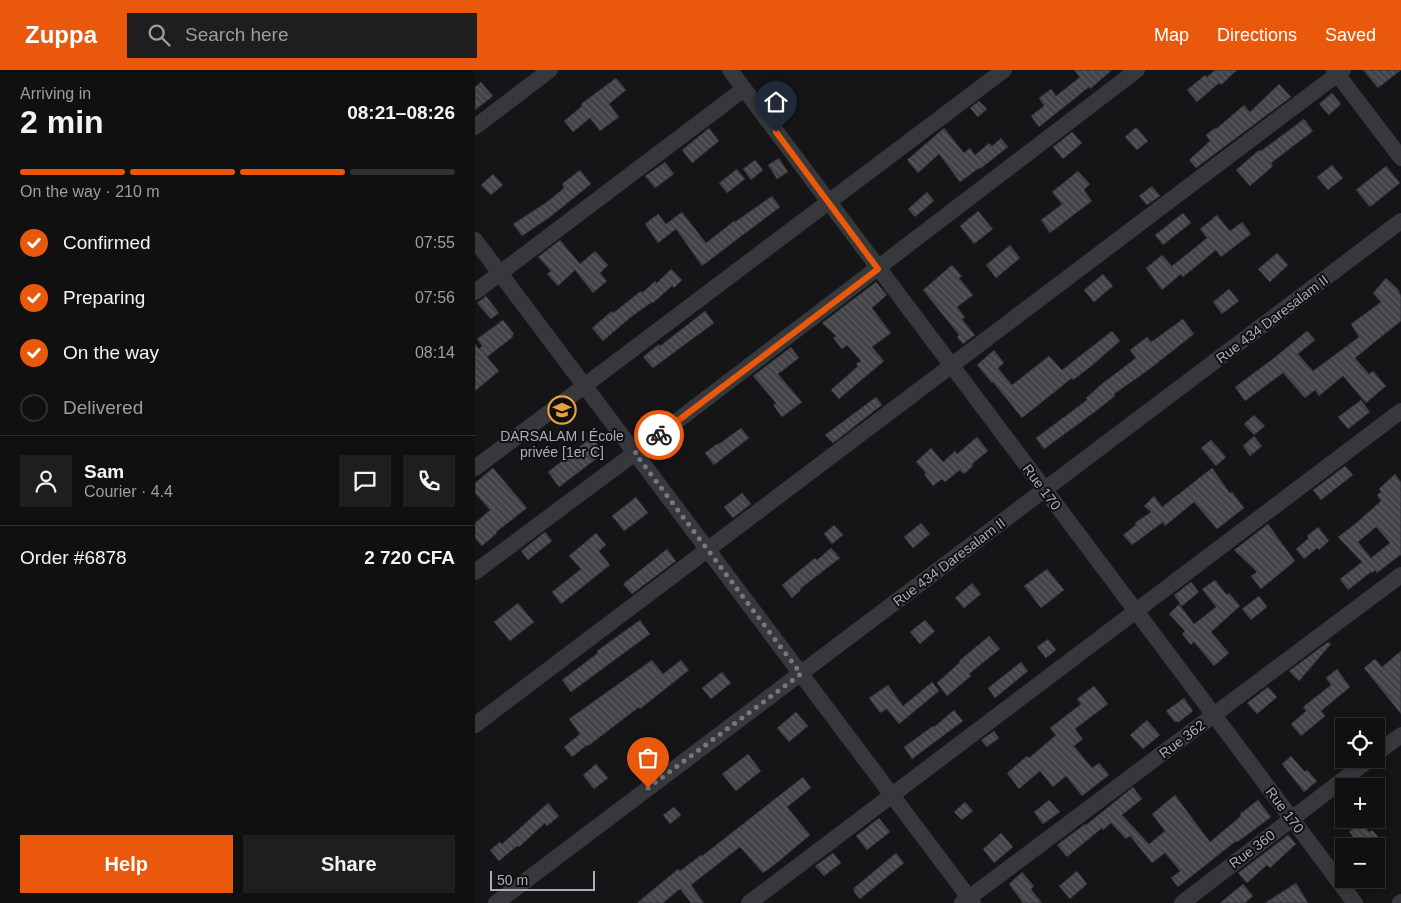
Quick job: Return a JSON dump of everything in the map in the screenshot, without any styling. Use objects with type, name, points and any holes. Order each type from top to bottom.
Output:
[{"type":"street","points":[[475,127],[550,70]]},
{"type":"street","name":"Rue 170","points":[[730,70],[1355,903]]},
{"type":"street","points":[[475,468],[1004,70]]},
{"type":"street","points":[[475,572],[878,269],[1137,70]]},
{"type":"street","points":[[475,725],[1338,71],[1401,158]]},
{"type":"street","points":[[475,292],[744,89]]},
{"type":"street","name":"Rue 434 Daresalam II","points":[[496,903],[1401,221]]},
{"type":"street","points":[[475,240],[892,795],[968,901]]},
{"type":"street","points":[[749,903],[1401,411]]},
{"type":"street","name":"Rue 362","points":[[968,901],[1401,575]]},
{"type":"street","points":[[1385,747],[1401,735]]},
{"type":"street","name":"Rue 360","points":[[1182,903],[1358,768]]},
{"type":"building","points":[[1074,70],[1112,70],[1039,127],[1031,116],[1044,106],[1039,98],[1051,89],[1056,96],[1080,77]]},
{"type":"building","points":[[1215,70],[1237,70],[1221,85],[1219,83],[1197,102],[1187,90],[1205,75],[1207,77]]},
{"type":"building","points":[[1363,70],[1401,70],[1378,88]]},
{"type":"building","points":[[616,78],[626,90],[609,104],[619,117],[600,131],[590,118],[573,132],[564,121],[582,106],[581,104]]},
{"type":"building","points":[[481,82],[493,96],[475,110],[475,87]]},
{"type":"building","points":[[1279,84],[1291,97],[1196,168],[1189,160],[1210,141],[1206,135],[1244,105],[1250,112]]},
{"type":"building","points":[[1332,93],[1341,104],[1329,115],[1319,104]]},
{"type":"building","points":[[979,101],[987,109],[978,117],[970,108]]},
{"type":"building","points":[[1304,119],[1313,131],[1271,163],[1273,166],[1250,186],[1236,170],[1259,150],[1261,151]]},
{"type":"building","points":[[1136,127],[1148,141],[1137,150],[1125,137]]},
{"type":"building","points":[[709,128],[719,141],[692,163],[682,150]]},
{"type":"building","points":[[944,128],[964,153],[970,148],[975,155],[989,143],[992,146],[1001,138],[1008,147],[960,182],[939,154],[918,173],[907,160]]},
{"type":"building","points":[[1072,132],[1082,143],[1063,159],[1053,147]]},
{"type":"building","points":[[779,158],[788,172],[777,179],[768,165]]},
{"type":"building","points":[[755,160],[763,170],[751,180],[743,169]]},
{"type":"building","points":[[665,162],[674,174],[655,188],[645,176]]},
{"type":"building","points":[[1332,165],[1343,178],[1328,190],[1317,177]]},
{"type":"building","points":[[1386,166],[1400,183],[1370,207],[1356,190]]},
{"type":"building","points":[[737,169],[745,179],[727,193],[719,183]]},
{"type":"building","points":[[580,170],[591,184],[550,217],[522,236],[513,224],[547,202],[564,188],[562,184]]},
{"type":"building","points":[[1078,171],[1090,184],[1084,190],[1092,201],[1050,233],[1041,220],[1062,204],[1052,192]]},
{"type":"building","points":[[493,174],[503,185],[491,195],[481,185]]},
{"type":"building","points":[[1152,186],[1160,196],[1147,205],[1139,196]]},
{"type":"building","points":[[927,192],[934,201],[915,217],[908,209]]},
{"type":"building","points":[[772,196],[780,207],[702,266],[676,229],[658,243],[645,224],[658,214],[666,224],[682,212],[706,243],[734,221]]},
{"type":"building","points":[[978,211],[993,229],[974,244],[960,226]]},
{"type":"building","points":[[1183,213],[1191,223],[1163,245],[1155,235]]},
{"type":"building","points":[[1217,215],[1230,231],[1242,222],[1251,234],[1221,257],[1216,250],[1183,277],[1181,274],[1162,290],[1146,268],[1162,255],[1172,266],[1207,238],[1200,229]]},
{"type":"building","points":[[560,240],[580,264],[595,251],[608,265],[600,273],[607,281],[593,293],[575,270],[558,286],[547,274],[551,271],[538,257]]},
{"type":"building","points":[[1010,245],[1020,258],[996,278],[986,265]]},
{"type":"building","points":[[1277,253],[1288,265],[1270,282],[1258,269]]},
{"type":"building","points":[[952,265],[962,276],[959,278],[973,295],[957,307],[965,317],[962,319],[975,335],[963,344],[957,337],[959,335],[923,290]]},
{"type":"building","points":[[671,269],[682,280],[674,288],[672,286],[653,303],[631,317],[603,341],[592,328],[612,311],[613,313],[641,291],[642,293],[655,281],[657,283]]},
{"type":"building","points":[[1103,274],[1113,286],[1094,302],[1084,290]]},
{"type":"building","points":[[1386,278],[1398,289],[1401,296],[1401,321],[1355,358],[1369,374],[1373,371],[1386,386],[1366,403],[1343,376],[1319,396],[1315,390],[1305,398],[1283,373],[1245,401],[1235,387],[1307,331],[1315,340],[1298,354],[1313,371],[1359,337],[1351,324],[1381,302],[1373,293]]},
{"type":"building","points":[[876,282],[887,295],[872,308],[891,333],[872,347],[884,361],[839,399],[831,390],[858,366],[856,364],[861,361],[847,345],[842,349],[833,338],[836,336],[822,323]]},
{"type":"building","points":[[1229,289],[1239,301],[1222,314],[1213,302]]},
{"type":"building","points":[[486,296],[499,313],[491,319],[477,303]]},
{"type":"building","points":[[705,311],[714,323],[653,368],[643,357],[659,344],[660,346]]},
{"type":"building","points":[[1183,319],[1194,334],[1044,449],[1036,438],[1087,400],[1086,398],[1103,383],[1136,358],[1130,350],[1147,337],[1151,342]]},
{"type":"building","points":[[503,320],[514,334],[513,337],[487,357],[499,371],[475,391],[475,344],[479,349],[482,346],[477,339]]},
{"type":"building","points":[[1112,331],[1120,341],[1089,368],[1073,380],[1072,378],[1022,418],[977,365],[994,350],[1004,363],[998,368],[1012,385],[1049,356],[1062,370]]},
{"type":"building","points":[[791,347],[799,358],[778,374],[802,402],[782,417],[773,405],[776,403],[753,376]]},
{"type":"building","points":[[876,397],[882,405],[833,443],[825,435]]},
{"type":"building","points":[[1361,400],[1370,412],[1348,429],[1338,417]]},
{"type":"building","points":[[1254,415],[1265,426],[1254,435],[1244,424]]},
{"type":"building","points":[[741,428],[749,438],[714,465],[705,453]]},
{"type":"building","points":[[1254,436],[1262,446],[1250,456],[1243,446]]},
{"type":"building","points":[[592,437],[604,453],[559,487],[548,472]]},
{"type":"building","points":[[977,437],[988,451],[972,464],[973,466],[964,474],[960,470],[945,482],[942,479],[933,486],[924,474],[926,473],[916,462],[931,448],[943,462],[955,451],[957,454]]},
{"type":"building","points":[[1211,440],[1226,457],[1216,466],[1201,448]]},
{"type":"building","points":[[1345,466],[1353,475],[1321,500],[1313,490]]},
{"type":"building","points":[[493,468],[527,508],[496,532],[482,546],[475,538],[475,523],[490,510],[475,493],[475,483]]},
{"type":"building","points":[[1212,468],[1230,493],[1232,492],[1244,508],[1217,529],[1194,502],[1165,526],[1163,522],[1132,545],[1123,535],[1136,525],[1135,523],[1151,512],[1144,506],[1154,496],[1162,507]]},
{"type":"building","points":[[1395,474],[1401,482],[1401,556],[1377,573],[1375,570],[1371,572],[1348,590],[1340,579],[1362,562],[1338,537],[1381,501],[1377,495],[1381,492],[1379,489]],"holes":[[[1376,527],[1390,543],[1371,558],[1358,542]]]},
{"type":"building","points":[[742,493],[751,504],[733,518],[724,507]]},
{"type":"building","points":[[636,497],[648,513],[624,531],[612,516]]},
{"type":"building","points":[[921,523],[930,534],[913,548],[904,537]]},
{"type":"building","points":[[1268,524],[1295,561],[1261,589],[1251,576],[1257,572],[1234,550]]},
{"type":"building","points":[[834,525],[843,535],[832,544],[824,534]]},
{"type":"building","points":[[1318,527],[1329,541],[1304,559],[1296,549]]},
{"type":"building","points":[[545,532],[552,541],[528,560],[521,551]]},
{"type":"building","points":[[596,533],[606,545],[599,551],[610,565],[561,604],[552,592],[581,569],[569,556]]},
{"type":"building","points":[[831,548],[840,558],[800,589],[792,598],[782,585],[815,558],[817,560]]},
{"type":"building","points":[[667,549],[676,561],[632,594],[623,584]]},
{"type":"building","points":[[1047,569],[1064,590],[1041,608],[1024,586]]},
{"type":"building","points":[[1215,580],[1227,595],[1229,593],[1240,606],[1211,632],[1229,653],[1214,666],[1194,642],[1191,645],[1182,634],[1185,631],[1169,614],[1179,604],[1194,624],[1216,607],[1202,589]]},
{"type":"building","points":[[1191,582],[1199,592],[1182,606],[1174,595]]},
{"type":"building","points":[[972,583],[981,594],[964,608],[955,598]]},
{"type":"building","points":[[1259,596],[1267,607],[1251,620],[1242,609]]},
{"type":"building","points":[[518,603],[534,622],[510,641],[494,622]]},
{"type":"building","points":[[640,620],[650,634],[571,692],[562,680],[598,653],[597,651]]},
{"type":"building","points":[[925,620],[935,631],[920,644],[910,632]]},
{"type":"building","points":[[989,636],[1000,649],[969,674],[971,676],[947,696],[937,683],[959,661]]},
{"type":"building","points":[[1048,639],[1056,650],[1046,658],[1037,647]]},
{"type":"building","points":[[1328,642],[1331,644],[1299,681],[1289,671]]},
{"type":"building","points":[[1401,651],[1401,714],[1364,668],[1375,659],[1382,667]]},
{"type":"building","points":[[652,660],[663,674],[681,660],[689,670],[640,709],[639,707],[572,757],[564,747],[580,734],[569,719]]},
{"type":"building","points":[[1021,662],[1028,671],[995,698],[988,688]]},
{"type":"building","points":[[1337,669],[1350,687],[1321,711],[1325,716],[1301,736],[1291,724],[1306,711],[1303,707],[1331,685],[1326,678]]},
{"type":"building","points":[[722,672],[731,683],[711,699],[702,688]]},
{"type":"building","points":[[932,682],[939,691],[899,724],[887,709],[880,713],[869,698],[888,685],[903,706]]},
{"type":"building","points":[[1094,686],[1108,704],[1075,729],[1083,739],[1074,746],[1092,768],[1099,763],[1109,775],[1082,796],[1066,776],[1053,787],[1040,771],[1019,789],[1007,773],[1027,756],[1029,758],[1056,735],[1050,728],[1081,704],[1077,699]]},
{"type":"building","points":[[1268,687],[1277,697],[1257,714],[1247,703]]},
{"type":"building","points":[[1184,698],[1193,711],[1179,722],[1175,722],[1166,711]]},
{"type":"building","points":[[954,710],[963,721],[912,759],[904,747],[934,727]]},
{"type":"building","points":[[796,712],[808,726],[789,742],[777,728]]},
{"type":"building","points":[[1147,720],[1160,735],[1143,749],[1130,735]]},
{"type":"building","points":[[994,731],[999,738],[987,747],[981,740]]},
{"type":"building","points":[[748,754],[761,771],[736,791],[722,774]]},
{"type":"building","points":[[1291,756],[1305,772],[1307,770],[1317,781],[1304,792],[1282,764]]},
{"type":"building","points":[[596,764],[608,778],[594,789],[583,775]]},
{"type":"building","points":[[803,777],[811,788],[787,807],[810,835],[778,862],[763,873],[740,847],[691,885],[704,903],[691,903],[680,889],[663,903],[637,903],[678,869],[680,871],[702,856]]},
{"type":"building","points":[[1133,787],[1142,799],[1122,815],[1149,844],[1165,831],[1152,814],[1175,795],[1210,842],[1258,800],[1271,817],[1236,841],[1178,887],[1171,878],[1180,871],[1165,853],[1152,863],[1130,836],[1126,839],[1111,823],[1103,830],[1102,828],[1067,857],[1057,845],[1086,825]]},
{"type":"building","points":[[1049,800],[1060,812],[1043,824],[1034,812]]},
{"type":"building","points":[[965,802],[973,811],[962,820],[954,812]]},
{"type":"building","points":[[548,803],[559,816],[547,826],[545,823],[519,847],[517,846],[499,861],[490,850],[500,842],[502,844]]},
{"type":"building","points":[[674,807],[681,815],[670,824],[663,815]]},
{"type":"building","points":[[879,818],[890,832],[867,850],[856,836]]},
{"type":"building","points":[[1354,828],[1366,828],[1369,832],[1372,830],[1379,838],[1351,838],[1353,836],[1349,832]]},
{"type":"building","points":[[1001,833],[1013,847],[994,863],[983,849]]},
{"type":"building","points":[[1288,835],[1296,844],[1270,868],[1267,865],[1247,883],[1238,873]]},
{"type":"building","points":[[833,853],[841,863],[824,876],[815,866]]},
{"type":"building","points":[[896,853],[904,863],[860,899],[854,892],[854,888]]},
{"type":"building","points":[[1077,871],[1087,884],[1070,899],[1059,886]]},
{"type":"building","points":[[1022,872],[1034,886],[1031,889],[1042,903],[1023,903],[1009,884]]},
{"type":"building","points":[[1296,883],[1308,903],[1265,903]]},
{"type":"building","points":[[1243,884],[1253,896],[1245,903],[1220,903]]},
{"type":"way so far","points":[[648,788],[801,674],[635,453],[659,435]]},
{"type":"place","name":"DARSALAM I École privée [1er C]","points":[[562,410]]},
{"type":"route","points":[[659,435],[878,269],[776,132]]}]
